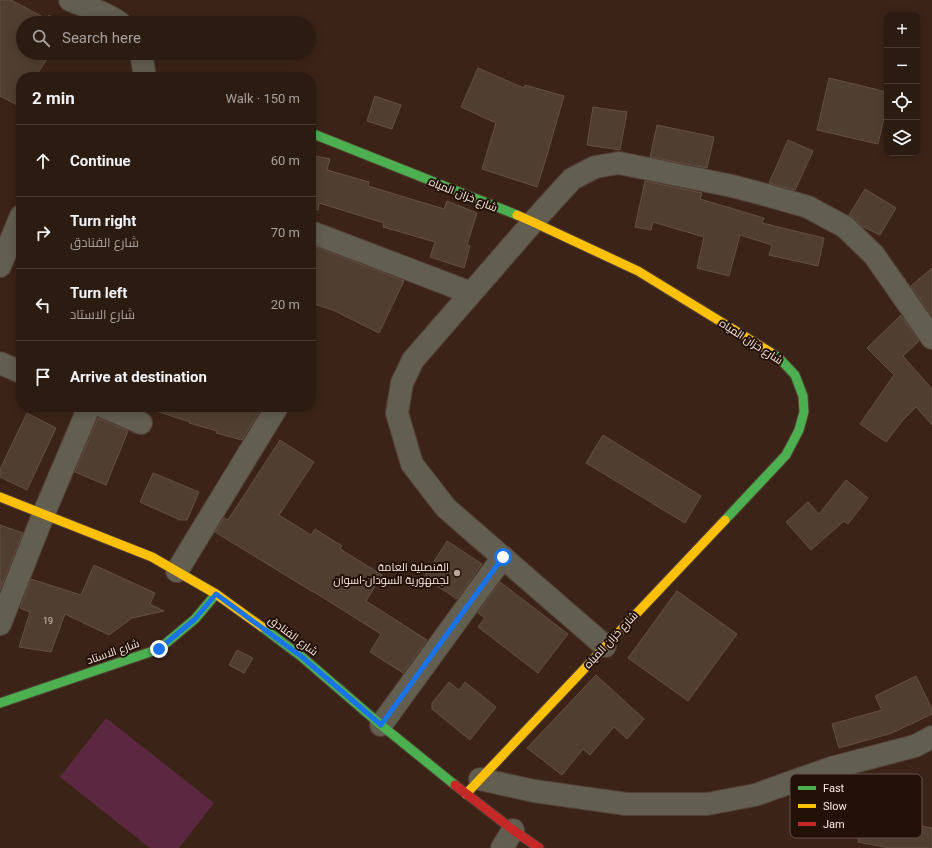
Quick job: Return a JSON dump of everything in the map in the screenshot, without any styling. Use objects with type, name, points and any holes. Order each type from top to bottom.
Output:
[{"type":"street","points":[[70,0],[108,16]]},
{"type":"street","points":[[142,60],[144,72]]},
{"type":"street","name":"شارع خزان المياه","points":[[316,135],[533,222],[638,271],[779,358],[795,374],[803,396],[804,412],[799,430],[786,455],[473,787]]},
{"type":"street","points":[[605,646],[446,508],[412,464],[397,413],[402,383],[413,360],[572,179],[595,167],[619,163],[732,186],[808,208],[845,227],[874,255],[932,338]]},
{"type":"street","points":[[0,266],[16,228]]},
{"type":"street","points":[[316,234],[471,293]]},
{"type":"street","points":[[0,363],[16,370]]},
{"type":"street","points":[[0,624],[87,412]]},
{"type":"street","points":[[116,412],[141,423]]},
{"type":"street","points":[[177,571],[274,412]]},
{"type":"street","name":"شارع الفنادق","points":[[0,497],[152,557],[216,594],[302,657],[381,725],[473,787],[507,839],[538,848]]},
{"type":"street","points":[[381,725],[503,557]]},
{"type":"street","name":"شارع الاستاد","points":[[0,703],[159,649],[195,619],[216,594]]},
{"type":"street","points":[[814,774],[831,768],[915,746],[932,738]]},
{"type":"street","points":[[473,787],[534,791],[626,804],[707,804],[755,795],[790,783]]},
{"type":"shaded area","points":[[106,718],[214,803],[179,848],[150,848],[60,777]]},
{"type":"building","points":[[0,0],[11,0],[41,16],[16,16],[16,60],[46,60],[38,72],[16,72],[16,104],[0,96]]},
{"type":"building","points":[[478,68],[524,88],[525,85],[564,96],[537,187],[482,169],[496,123],[461,107]]},
{"type":"building","points":[[829,78],[884,91],[884,118],[878,144],[817,130]]},
{"type":"building","points":[[375,96],[401,105],[392,129],[367,121]]},
{"type":"building","points":[[593,107],[627,112],[620,150],[587,145]]},
{"type":"building","points":[[657,125],[714,137],[707,168],[650,157]]},
{"type":"building","points":[[788,140],[813,151],[795,190],[769,183]]},
{"type":"building","points":[[316,156],[330,159],[327,170],[369,182],[368,186],[444,209],[447,201],[477,213],[467,245],[470,246],[464,268],[430,257],[435,242],[383,227],[384,223],[319,203],[318,210],[316,210]]},
{"type":"building","points":[[645,181],[702,193],[700,199],[764,218],[762,223],[824,238],[818,266],[769,255],[772,245],[740,235],[729,276],[697,268],[704,237],[653,222],[651,230],[635,227]]},
{"type":"building","points":[[865,189],[896,208],[880,235],[863,227],[849,215]]},
{"type":"building","points":[[316,247],[404,281],[379,333],[333,310],[316,305]]},
{"type":"building","points":[[932,268],[932,316],[911,286]]},
{"type":"building","points":[[901,315],[919,341],[903,356],[932,389],[932,425],[916,407],[903,420],[886,442],[860,424],[894,375],[867,348]]},
{"type":"building","points":[[159,412],[259,412],[242,440],[216,433],[217,431],[189,423],[190,422]]},
{"type":"building","points":[[27,413],[56,428],[27,490],[0,477],[0,469]]},
{"type":"building","points":[[98,418],[128,431],[106,485],[75,472]]},
{"type":"building","points":[[603,435],[701,496],[685,523],[586,463]]},
{"type":"building","points":[[280,440],[314,462],[279,515],[311,535],[315,529],[342,546],[340,549],[382,575],[366,601],[427,640],[403,673],[370,652],[381,634],[215,532],[224,518],[228,520]]},
{"type":"building","points":[[153,473],[199,492],[187,520],[180,520],[140,502]]},
{"type":"building","points":[[846,480],[868,498],[848,524],[844,521],[811,550],[786,522],[808,502],[819,514]]},
{"type":"building","points":[[0,525],[23,533],[0,590]]},
{"type":"building","name":"القنصلية العامة لجمهورية السودان-اسوان","points":[[447,541],[482,564],[457,599],[424,577]]},
{"type":"building","points":[[94,565],[155,593],[150,604],[164,611],[132,618],[109,635],[65,614],[51,652],[19,647],[30,612],[20,608],[31,579],[81,595]]},
{"type":"building","points":[[500,582],[568,634],[538,673],[478,627],[485,618],[478,613]]},
{"type":"building","points":[[677,591],[737,634],[688,701],[628,658]]},
{"type":"building","points":[[237,650],[253,658],[244,673],[229,665]]},
{"type":"building","points":[[596,675],[644,719],[627,739],[614,727],[590,755],[583,749],[562,775],[527,748]]},
{"type":"building","points":[[916,676],[932,709],[932,714],[892,733],[839,748],[832,724],[882,710],[875,696]]},
{"type":"building","points":[[449,682],[459,690],[465,682],[496,707],[470,740],[432,709],[432,703]]},
{"type":"building","points":[[922,826],[932,828],[932,848],[889,848],[858,842],[859,838],[922,838]]},
{"type":"traffic: fast","points":[[316,135],[517,215]]},
{"type":"traffic: fast","points":[[725,520],[786,455],[799,430],[804,412],[803,396],[795,375],[779,358],[770,352]]},
{"type":"traffic: fast","points":[[0,703],[159,649],[195,619],[216,594]]},
{"type":"traffic: fast","points":[[262,627],[302,657],[381,725],[455,785]]},
{"type":"traffic: slow","points":[[517,215],[638,271],[770,352]]},
{"type":"traffic: slow","points":[[0,497],[152,557],[216,594],[262,627]]},
{"type":"traffic: slow","points":[[466,794],[725,520]]},
{"type":"traffic: jam","points":[[455,785],[539,848]]},
{"type":"place","name":"القنصلية العامة لجمهورية السودان-اسوان","points":[[457,573]]},
{"type":"route","points":[[159,649],[195,619],[216,594],[302,657],[381,725],[503,557]]}]
